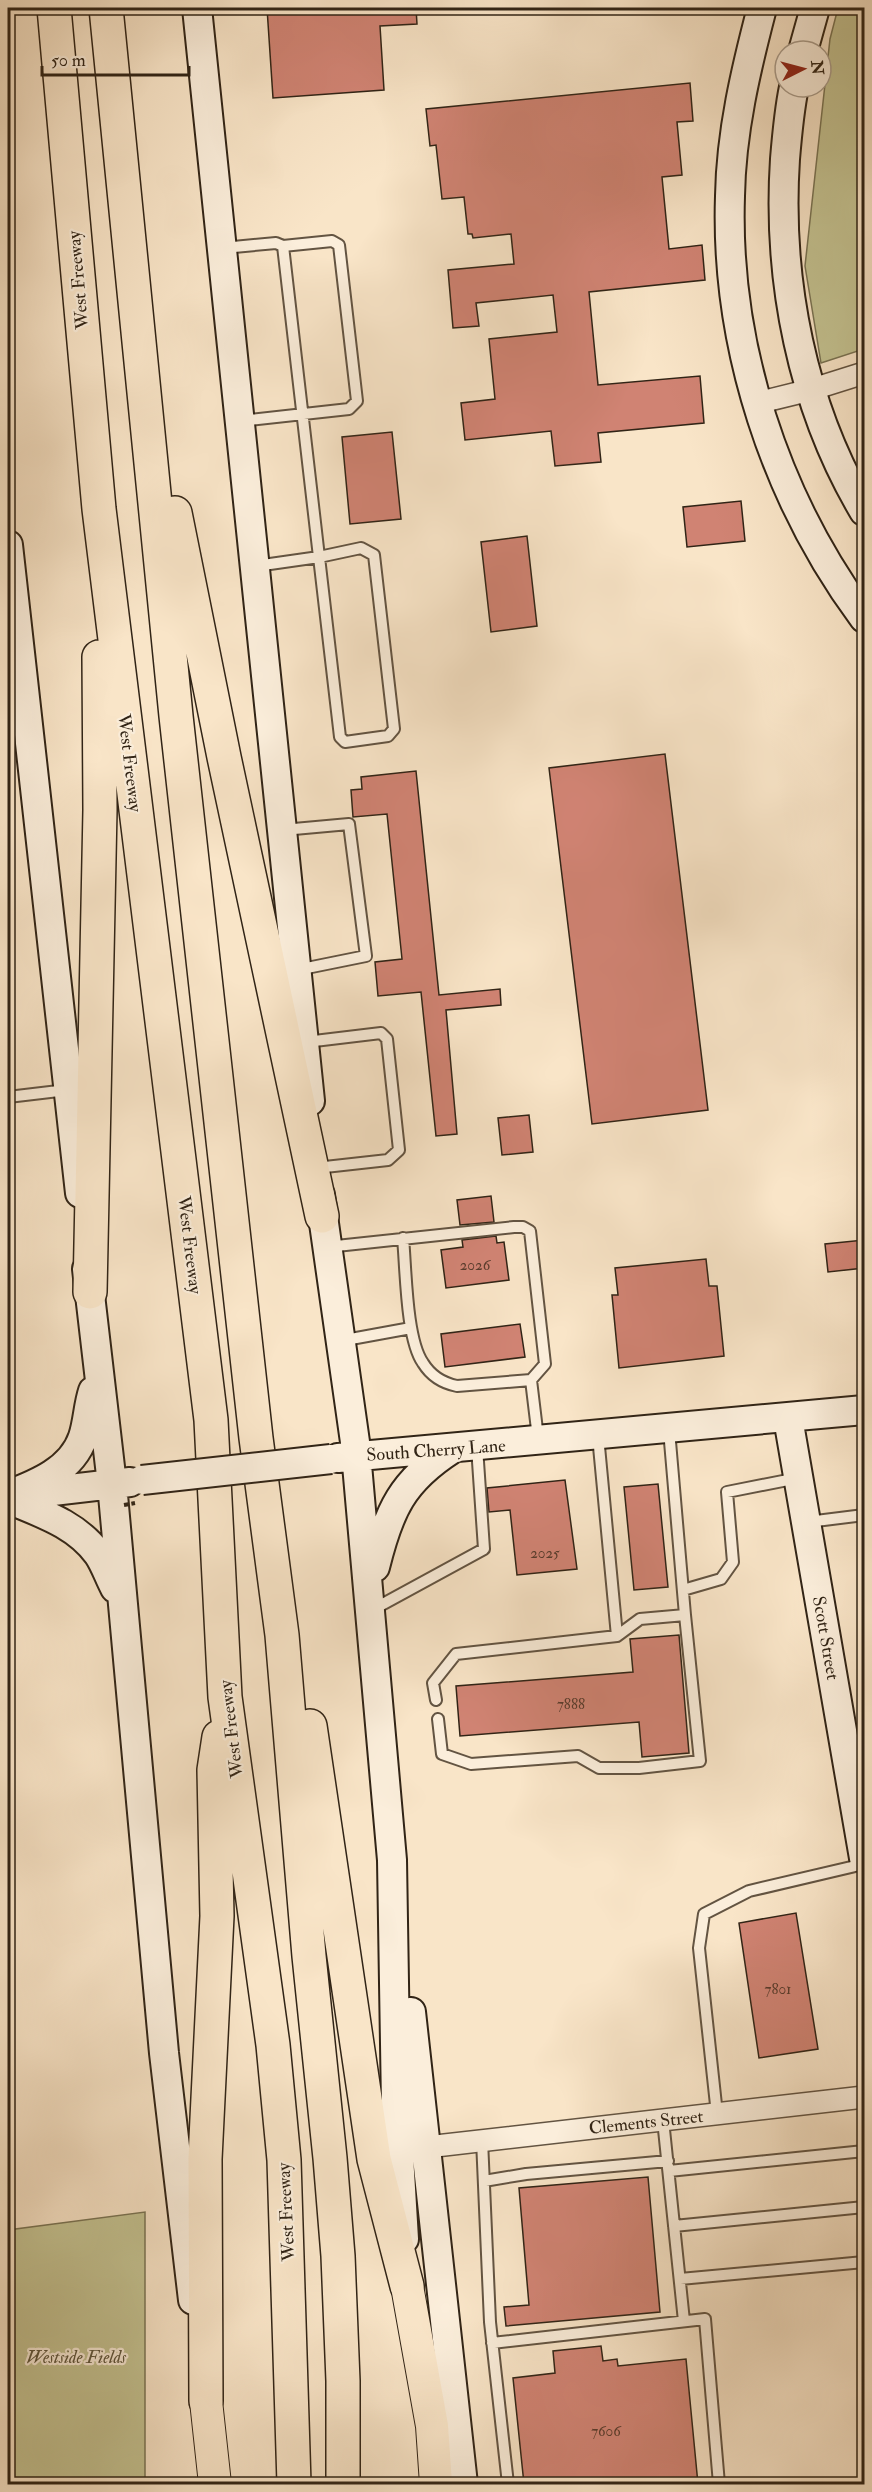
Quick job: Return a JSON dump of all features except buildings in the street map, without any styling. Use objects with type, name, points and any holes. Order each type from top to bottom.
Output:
[{"type":"highway","name":"West Freeway","points":[[54,8],[99,508],[212,1420],[225,1697],[273,2045],[284,2160],[294,2484]]},
{"type":"highway","points":[[106,8],[176,716],[256,1438],[282,1635],[309,1956],[338,2256],[343,2380],[343,2484]]},
{"type":"highway","points":[[137,325],[224,757],[295,1044],[324,1231]]},
{"type":"highway","points":[[90,1292],[100,810],[99,508]]},
{"type":"highway","points":[[282,1635],[304,1684],[374,2159],[407,2286]]},
{"type":"highway","points":[[206,2401],[205,2159],[217,1916],[213,1770],[225,1697]]},
{"type":"main road","points":[[197,8],[297,970],[295,1044]]},
{"type":"main road","points":[[762,8],[741,95],[730,197],[735,297],[743,347],[757,403],[803,521],[826,562],[864,618]]},
{"type":"main road","points":[[806,39],[815,8]]},
{"type":"main road","points":[[791,99],[783,203],[789,293],[810,390],[827,439],[864,511]]},
{"type":"main road","points":[[8,545],[112,1484],[164,2053],[215,2484]]},
{"type":"main road","points":[[324,1231],[340,1341],[344,1457],[370,1600],[392,1860],[427,2146],[463,2484]]},
{"type":"main road","points":[[8,1497],[46,1480],[79,1448],[99,1372]]},
{"type":"main road","name":"South Cherry Lane","points":[[8,1497],[344,1457],[538,1442],[864,1410]]},
{"type":"main road","name":"Scott Street","points":[[788,1418],[864,1858]]},
{"type":"main road","points":[[370,1600],[384,1528],[404,1491],[426,1466],[465,1448]]},
{"type":"main road","points":[[8,1497],[58,1521],[79,1534],[98,1555],[122,1601]]},
{"type":"main road","points":[[392,1860],[396,2105],[407,2286],[432,2426],[435,2484]]},
{"type":"street","points":[[757,403],[864,373]]},
{"type":"street","name":"Clements Street","points":[[427,2146],[864,2097]]},
{"type":"lane","points":[[222,248],[276,243],[283,246],[332,241],[339,245],[357,401],[350,409],[240,421]]},
{"type":"lane","points":[[255,566],[318,557],[361,548],[374,555],[394,729],[388,736],[345,742],[340,737],[318,557],[283,246]]},
{"type":"lane","points":[[282,830],[349,824],[366,956],[297,970]]},
{"type":"lane","points":[[295,1044],[381,1033],[387,1039],[399,1150],[388,1160],[315,1168]]},
{"type":"lane","points":[[8,1097],[70,1089]]},
{"type":"lane","points":[[324,1231],[403,1238],[514,1227],[524,1227],[531,1231],[545,1364],[531,1380],[457,1386],[445,1384],[434,1376],[422,1362],[411,1328],[403,1238]]},
{"type":"lane","points":[[340,1341],[411,1328]]},
{"type":"lane","points":[[531,1380],[538,1442]]},
{"type":"lane","points":[[438,1719],[442,1754],[471,1764],[578,1756],[599,1768],[639,1768],[700,1761],[669,1429]]},
{"type":"lane","points":[[598,1436],[617,1636]]},
{"type":"lane","points":[[370,1600],[484,1549],[465,1448]]},
{"type":"lane","points":[[683,1590],[721,1579],[733,1562],[727,1491],[798,1478]]},
{"type":"lane","points":[[806,1522],[864,1515]]},
{"type":"lane","points":[[436,1700],[433,1683],[456,1654],[617,1636],[640,1619],[685,1615]]},
{"type":"lane","points":[[717,2114],[699,1948],[704,1914],[750,1891],[864,1864]]},
{"type":"lane","points":[[663,2120],[684,2321]]},
{"type":"lane","points":[[482,2140],[492,2343],[508,2484]]},
{"type":"lane","points":[[484,2181],[526,2174],[864,2151]]},
{"type":"lane","points":[[674,2226],[864,2208]]},
{"type":"lane","points":[[680,2279],[864,2262]]},
{"type":"lane","points":[[492,2343],[705,2319],[719,2484]]},
{"type":"green space","points":[[838,8],[864,8],[864,349],[821,363],[805,266],[823,99],[833,99],[833,39],[830,39]]},
{"type":"green space","name":"Westside Fields","points":[[145,2212],[145,2484],[8,2484],[8,2230]]}]
